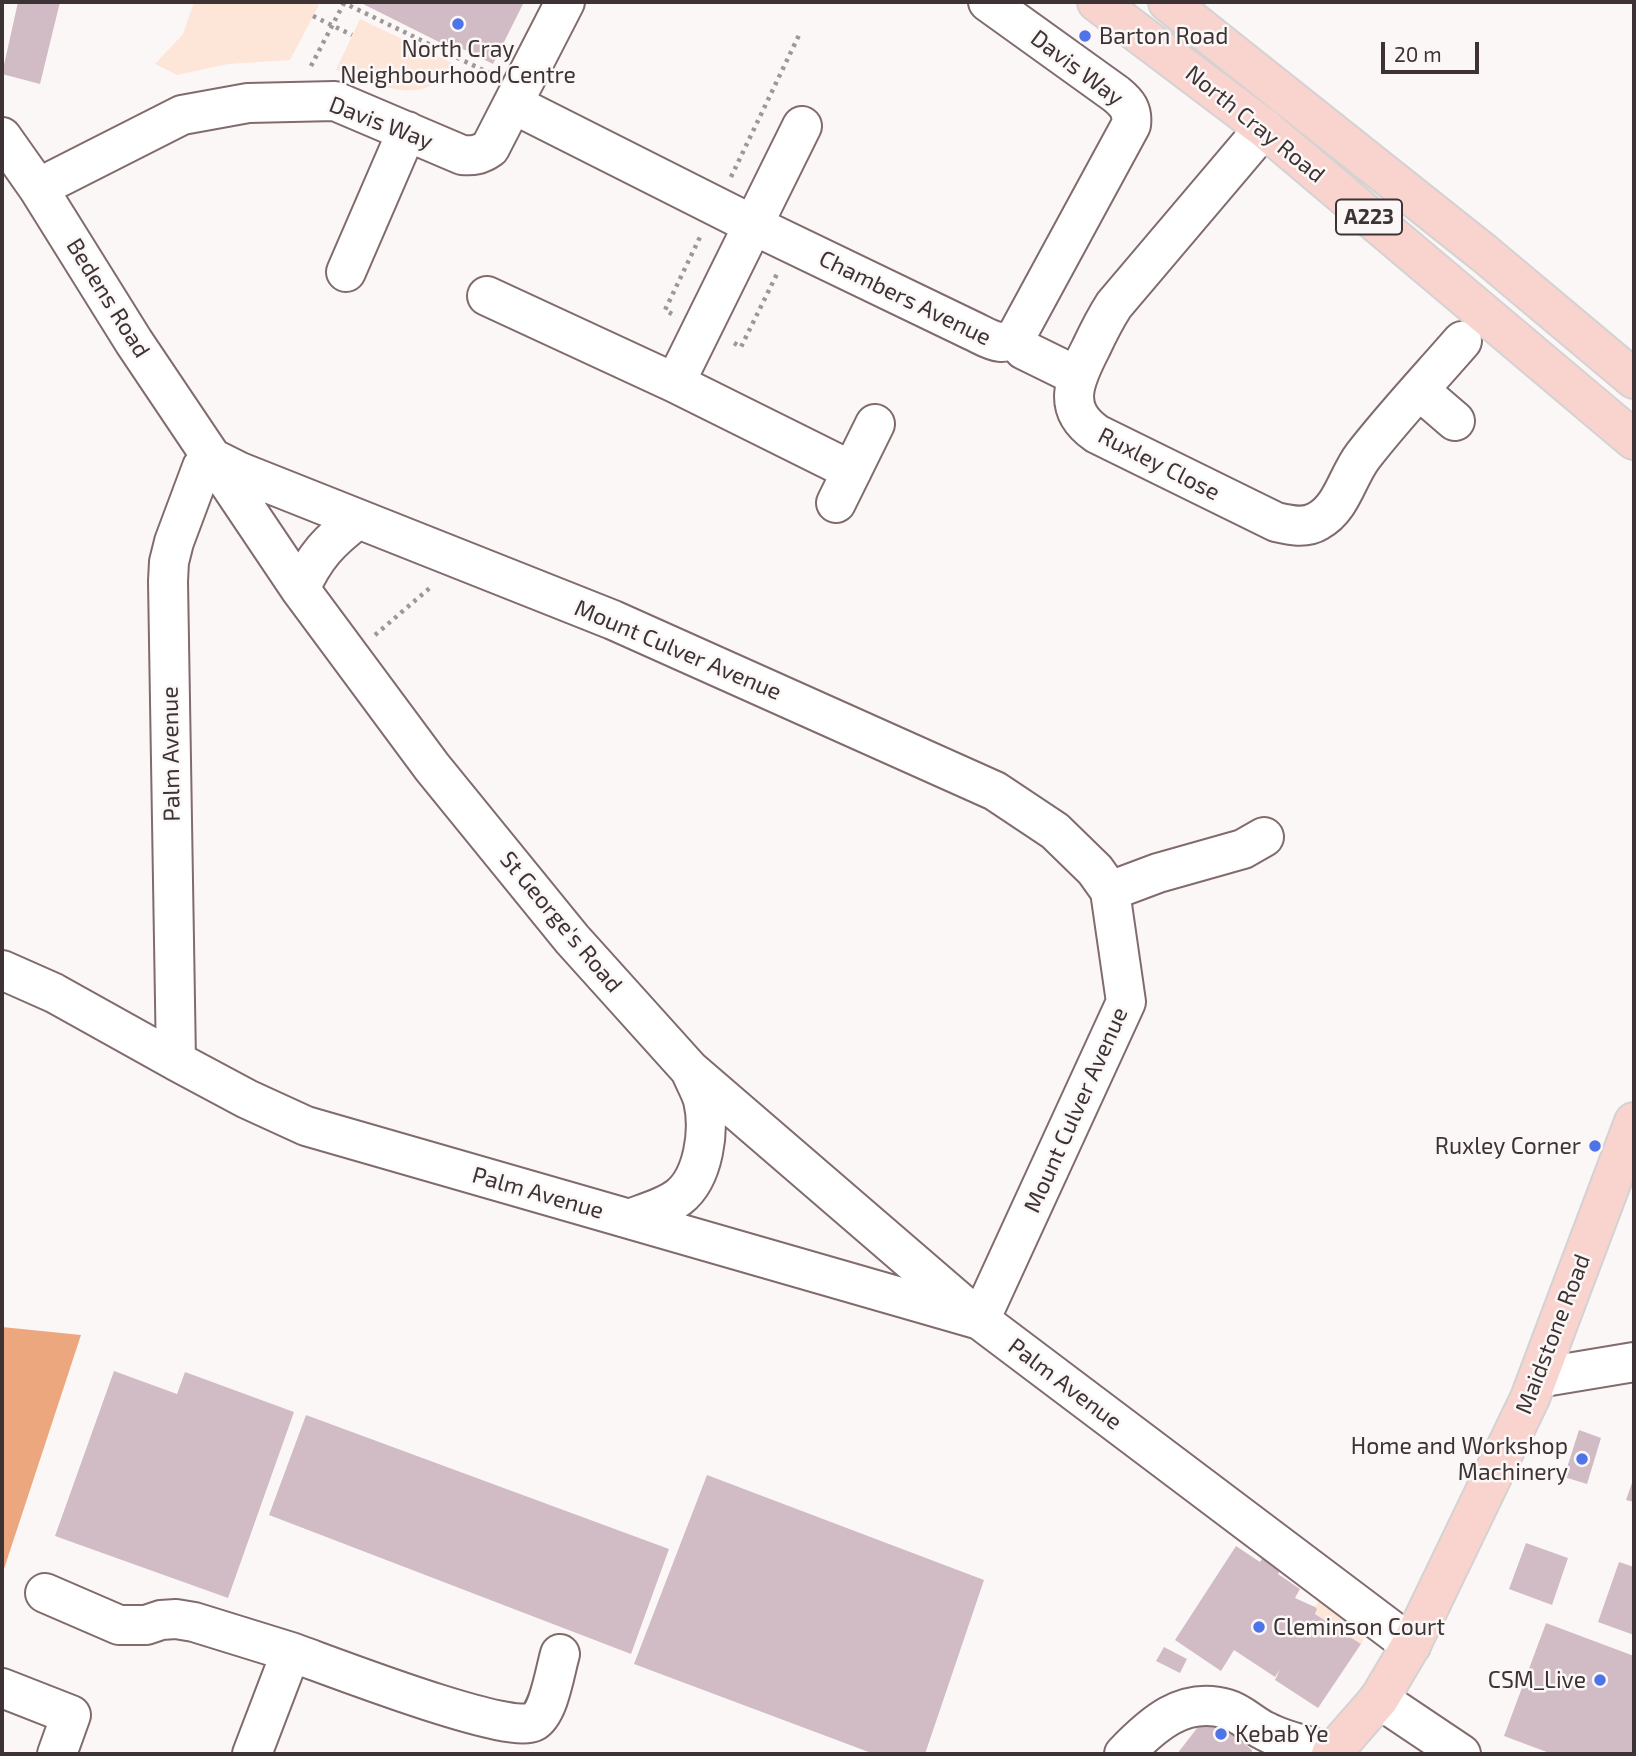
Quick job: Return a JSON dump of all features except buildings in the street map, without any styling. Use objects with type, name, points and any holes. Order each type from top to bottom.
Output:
[{"type":"main road","name":"North Cray Road","points":[[1097,2],[1264,128],[1634,440]]},
{"type":"main road","name":"North Cray Road","points":[[1168,2],[1485,254],[1634,379]]},
{"type":"main road","name":"Maidstone Road","points":[[1332,1754],[1379,1699],[1411,1645],[1530,1398],[1634,1122]]},
{"type":"street","name":"Davis Way","points":[[38,188],[182,115],[248,103],[335,101],[462,155],[472,156],[490,149],[565,2]]},
{"type":"street","name":"Davis Way","points":[[988,2],[1116,94],[1130,110]]},
{"type":"street","name":"Chambers Avenue","points":[[513,104],[753,225],[1000,344],[1014,339],[1131,125],[1130,110]]},
{"type":"street","points":[[675,383],[802,126]]},
{"type":"street","name":"Ruxley Close","points":[[1264,128],[1114,305],[1077,376],[1074,406],[1085,426],[1276,522],[1303,526],[1315,523],[1336,504],[1361,459],[1462,341]]},
{"type":"street","points":[[345,272],[407,131]]},
{"type":"street","name":"Bedens Road","points":[[2,137],[38,188],[134,342],[214,459]]},
{"type":"street","points":[[487,296],[675,383],[844,487],[875,424]]},
{"type":"street","points":[[1014,339],[1024,350],[1077,376]]},
{"type":"street","points":[[1419,390],[1455,421]]},
{"type":"street","name":"Mount Culver Avenue","points":[[214,459],[240,472],[613,620],[995,791],[1055,831],[1095,870],[1110,891],[1126,1002],[980,1320]]},
{"type":"street","name":"St George's Road","points":[[214,459],[300,589],[432,767],[572,939],[690,1070],[980,1320]]},
{"type":"street","name":"Palm Avenue","points":[[214,459],[202,467],[169,562],[176,1061],[247,1099],[306,1126],[980,1320],[1411,1645]]},
{"type":"street","points":[[300,589],[318,554],[358,519]]},
{"type":"street","points":[[1110,891],[1158,873],[1243,849],[1264,836]]},
{"type":"street","points":[[2,970],[54,993],[176,1061]]},
{"type":"street","points":[[629,1219],[678,1198],[690,1185],[701,1163],[706,1139],[703,1100],[690,1070]]},
{"type":"street","points":[[1555,1334],[1625,1364]]},
{"type":"street","points":[[1538,1378],[1625,1364]]},
{"type":"street","points":[[46,1593],[119,1625],[146,1625],[176,1619],[194,1622],[291,1652],[405,1693],[502,1723],[522,1726],[534,1722],[544,1713],[560,1654]]},
{"type":"street","points":[[252,1754],[291,1652]]},
{"type":"street","points":[[2,1688],[71,1715],[57,1754]]},
{"type":"street","points":[[1379,1699],[1461,1754]]},
{"type":"street","points":[[1124,1754],[1158,1721],[1181,1710],[1202,1705],[1229,1709],[1266,1732],[1332,1754]]},
{"type":"path","points":[[304,101],[306,77],[343,2],[486,72]]},
{"type":"path","points":[[313,16],[352,35]]},
{"type":"path","points":[[367,641],[434,585]]},
{"type":"shaded area","points":[[194,2],[312,2],[319,5],[290,60],[228,64],[177,75],[155,64],[183,34]]},
{"type":"shaded area","points":[[360,19],[452,63],[441,78],[428,87],[415,90],[384,86],[336,70]]},
{"type":"shaded area","points":[[2,1327],[81,1335],[2,1575]]},
{"type":"shaded area","points":[[1326,1590],[1372,1625],[1361,1644],[1315,1614],[1315,1607]]},
{"type":"place","name":"North Cray Neighbourhood Centre","points":[[458,24]]},
{"type":"place","name":"Barton Road","points":[[1085,36]]},
{"type":"place","name":"Ruxley Corner","points":[[1595,1146]]},
{"type":"place","name":"Home and Workshop Machinery","points":[[1582,1459]]},
{"type":"place","name":"Cleminson Court","points":[[1259,1627]]},
{"type":"place","name":"CSM_Live","points":[[1600,1680]]},
{"type":"place","name":"Kebab Ye","points":[[1221,1734]]}]
